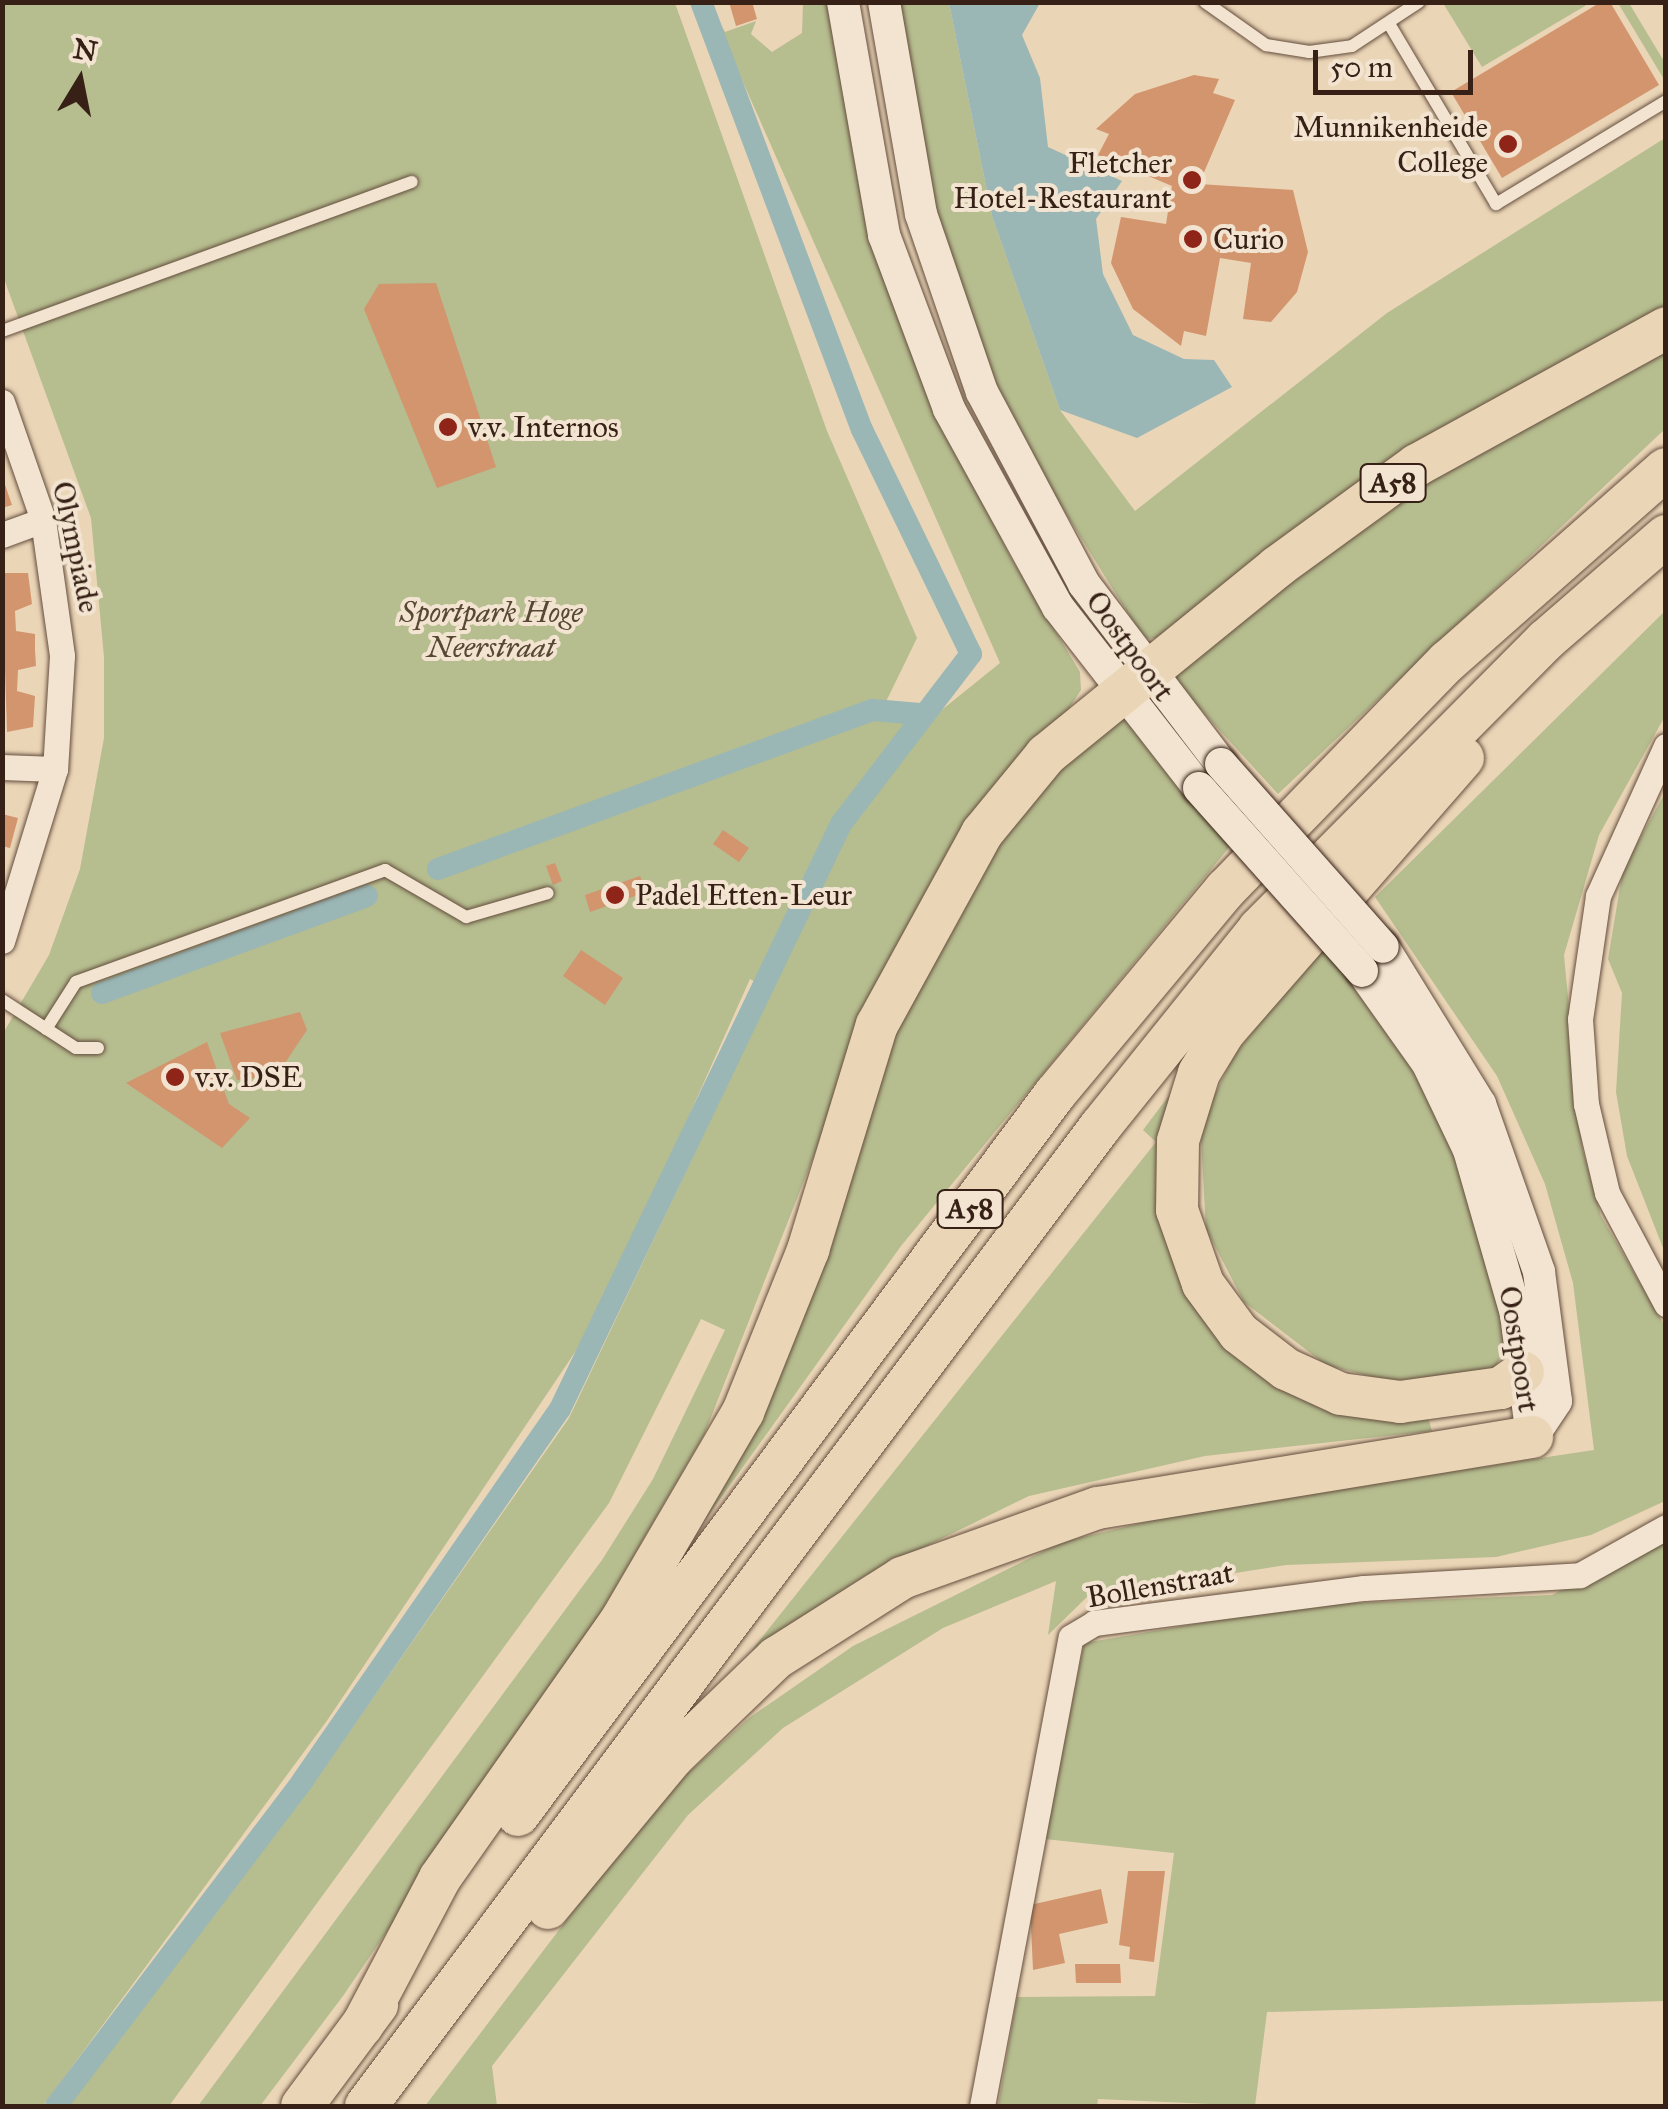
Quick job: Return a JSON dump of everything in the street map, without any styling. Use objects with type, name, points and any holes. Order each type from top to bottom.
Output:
[{"type":"highway","name":"A58","points":[[362,2026],[440,1878],[622,1619],[734,1429],[808,1250],[877,1024],[946,888],[1046,755],[1131,680],[1418,465],[1666,328]]},
{"type":"highway","name":"A58","points":[[302,2106],[1056,1094],[1214,903],[1448,661],[1666,469]]},
{"type":"highway","name":"A58","points":[[366,2106],[1259,929],[1627,569],[1666,536]]},
{"type":"highway","name":"A58","points":[[1523,1372],[1501,1388],[1400,1402],[1342,1394],[1286,1369],[1239,1332],[1203,1284],[1178,1210],[1178,1141],[1199,1073],[1279,961],[1586,633],[1627,569]]},
{"type":"highway","name":"A58","points":[[402,2058],[477,1993],[673,1757],[776,1658],[902,1578],[1098,1508],[1532,1437]]},
{"type":"main road","name":"Oostpoort","points":[[843,2],[884,235],[949,408],[1024,554],[1210,776],[1372,959],[1480,1104],[1534,1256],[1556,1401],[1532,1437]]},
{"type":"main road","name":"Oostpoort","points":[[884,2],[894,96],[951,314],[1032,495],[1131,680]]},
{"type":"main road","name":"Oostpoort","points":[[1372,959],[1469,1150],[1503,1254],[1532,1437]]},
{"type":"street","name":"Olympiade","points":[[2,402],[43,520],[62,656],[55,769],[2,941]]},
{"type":"street","points":[[2,535],[43,520]]},
{"type":"street","points":[[1666,746],[1598,896],[1580,1019],[1586,1104],[1607,1193],[1666,1304]]},
{"type":"street","points":[[2,767],[55,769]]},
{"type":"street","name":"Bollenstraat","points":[[982,2106],[1071,1638],[1094,1623],[1364,1588],[1580,1575],[1666,1527]]},
{"type":"lane","points":[[1205,2],[1266,45],[1308,52],[1392,27],[1419,2]]},
{"type":"lane","points":[[1392,27],[1496,204],[1666,101]]},
{"type":"lane","points":[[2,331],[412,182]]},
{"type":"lane","points":[[46,1029],[76,982],[384,870],[466,917],[548,893]]},
{"type":"lane","points":[[2,1000],[76,1048],[98,1048]]},
{"type":"green space","name":"Sportpark Hoge Neerstraat","points":[[3,3],[675,3],[827,431],[917,638],[879,716],[900,717],[908,728],[848,804],[759,984],[750,979],[600,1315],[326,1722],[43,2106],[2,2106],[2,1035],[49,955],[80,869],[104,738],[104,657],[91,518],[3,276]]},
{"type":"green space","points":[[708,3],[725,32],[756,21],[751,34],[772,52],[802,33],[803,3],[827,3],[879,265],[907,344],[1011,558],[1080,672],[1081,690],[868,1018],[704,1435],[583,1643],[343,1996],[260,2106],[198,2106],[602,1560],[653,1479],[725,1330],[701,1319],[609,1503],[169,2106],[68,2106],[324,1768],[569,1418],[858,809],[918,729],[1000,663]]},
{"type":"green space","points":[[898,3],[949,3],[992,216],[1060,410],[1135,511],[1387,313],[1665,138],[1665,308],[1432,435],[1170,637],[1144,639],[997,403],[945,257]]},
{"type":"green space","points":[[1443,3],[1590,3],[1482,67]]},
{"type":"green space","points":[[1618,3],[1629,3],[1665,63],[1665,81]]},
{"type":"green space","points":[[1665,343],[1665,429],[1278,794],[1170,676],[1386,498]]},
{"type":"green space","points":[[1665,611],[1665,716],[1599,835],[1564,955],[1582,1147],[1601,1216],[1665,1326],[1665,1501],[1591,1535],[1496,1557],[1286,1565],[1088,1596],[1048,1635],[1056,1581],[943,1628],[783,1728],[688,1815],[492,2066],[497,2106],[425,2106],[658,1800],[749,1718],[853,1646],[1062,1542],[1196,1510],[1594,1450],[1573,1283],[1545,1184],[1497,1076],[1375,897]]},
{"type":"green space","points":[[1119,706],[1236,839],[901,1246],[635,1618],[868,1075],[988,842]]},
{"type":"green space","points":[[1665,793],[1665,1253],[1627,1156],[1616,1092],[1622,993],[1608,959],[1623,869]]},
{"type":"green space","points":[[1325,940],[1362,982],[1446,1121],[1510,1339],[1492,1374],[1396,1383],[1326,1365],[1244,1302],[1206,1229],[1201,1139],[1214,1096],[1235,1054]]},
{"type":"green space","points":[[1204,1049],[1171,1133],[1220,1321],[1427,1413],[1432,1431],[1205,1456],[1029,1496],[863,1577],[751,1651],[1156,1142],[1143,1130]]},
{"type":"green space","points":[[1665,1534],[1665,2001],[1267,2012],[1255,2106],[1098,2099],[1097,2106],[998,2106],[1017,1997],[1155,1996],[1174,1853],[1045,1839],[1084,1643],[1305,1605],[1552,1595]]},
{"type":"water","points":[[949,3],[1040,3],[1022,35],[1040,78],[1048,147],[1122,181],[1096,219],[1103,274],[1133,335],[1184,359],[1214,360],[1232,387],[1137,438],[1060,410],[992,216]]},
{"type":"building","points":[[729,2],[752,2],[757,19],[736,26]]},
{"type":"building","points":[[1601,2],[1610,2],[1659,85],[1502,178],[1451,92]]},
{"type":"building","points":[[1194,75],[1219,79],[1213,93],[1235,100],[1199,184],[1293,190],[1308,252],[1297,292],[1271,322],[1243,319],[1251,263],[1220,258],[1206,336],[1184,331],[1181,346],[1133,309],[1111,263],[1121,217],[1166,224],[1172,186],[1098,155],[1109,134],[1096,129],[1135,94]]},
{"type":"building","points":[[436,283],[496,467],[437,488],[364,309],[379,284]]},
{"type":"building","points":[[2,476],[12,505],[2,508]]},
{"type":"building","points":[[2,573],[28,573],[32,604],[15,611],[16,631],[35,634],[36,666],[18,670],[17,691],[35,696],[33,727],[7,732]]},
{"type":"building","points":[[2,814],[18,818],[10,848],[2,846]]},
{"type":"building","points":[[723,830],[749,848],[739,862],[713,844]]},
{"type":"building","points":[[555,863],[562,881],[553,885],[546,866]]},
{"type":"building","points":[[640,876],[646,892],[590,912],[585,895]]},
{"type":"building","points":[[581,950],[623,978],[605,1005],[563,976]]},
{"type":"building","points":[[300,1012],[307,1030],[277,1075],[237,1080],[220,1033]]},
{"type":"building","points":[[207,1042],[229,1104],[250,1118],[222,1148],[126,1083]]},
{"type":"building","points":[[1128,1871],[1165,1871],[1154,1962],[1129,1959],[1130,1947],[1119,1945]]},
{"type":"building","points":[[1101,1889],[1108,1923],[1059,1934],[1065,1963],[1033,1970],[1030,1905]]},
{"type":"building","points":[[1075,1964],[1120,1964],[1121,1983],[1076,1983]]},
{"type":"waterway","points":[[56,2106],[303,1780],[560,1409],[841,824],[971,654],[862,430],[701,2]]},
{"type":"waterway","points":[[438,869],[873,710],[920,714]]},
{"type":"waterway","points":[[102,993],[367,896]]},
{"type":"place","name":"Munnikenheide College","points":[[1508,144]]},
{"type":"place","name":"Fletcher Hotel-Restaurant","points":[[1192,180]]},
{"type":"place","name":"Curio","points":[[1193,239]]},
{"type":"place","name":"v.v. Internos","points":[[448,427]]},
{"type":"place","name":"Padel Etten-Leur","points":[[615,895]]},
{"type":"place","name":"v.v. DSE","points":[[175,1077]]}]
